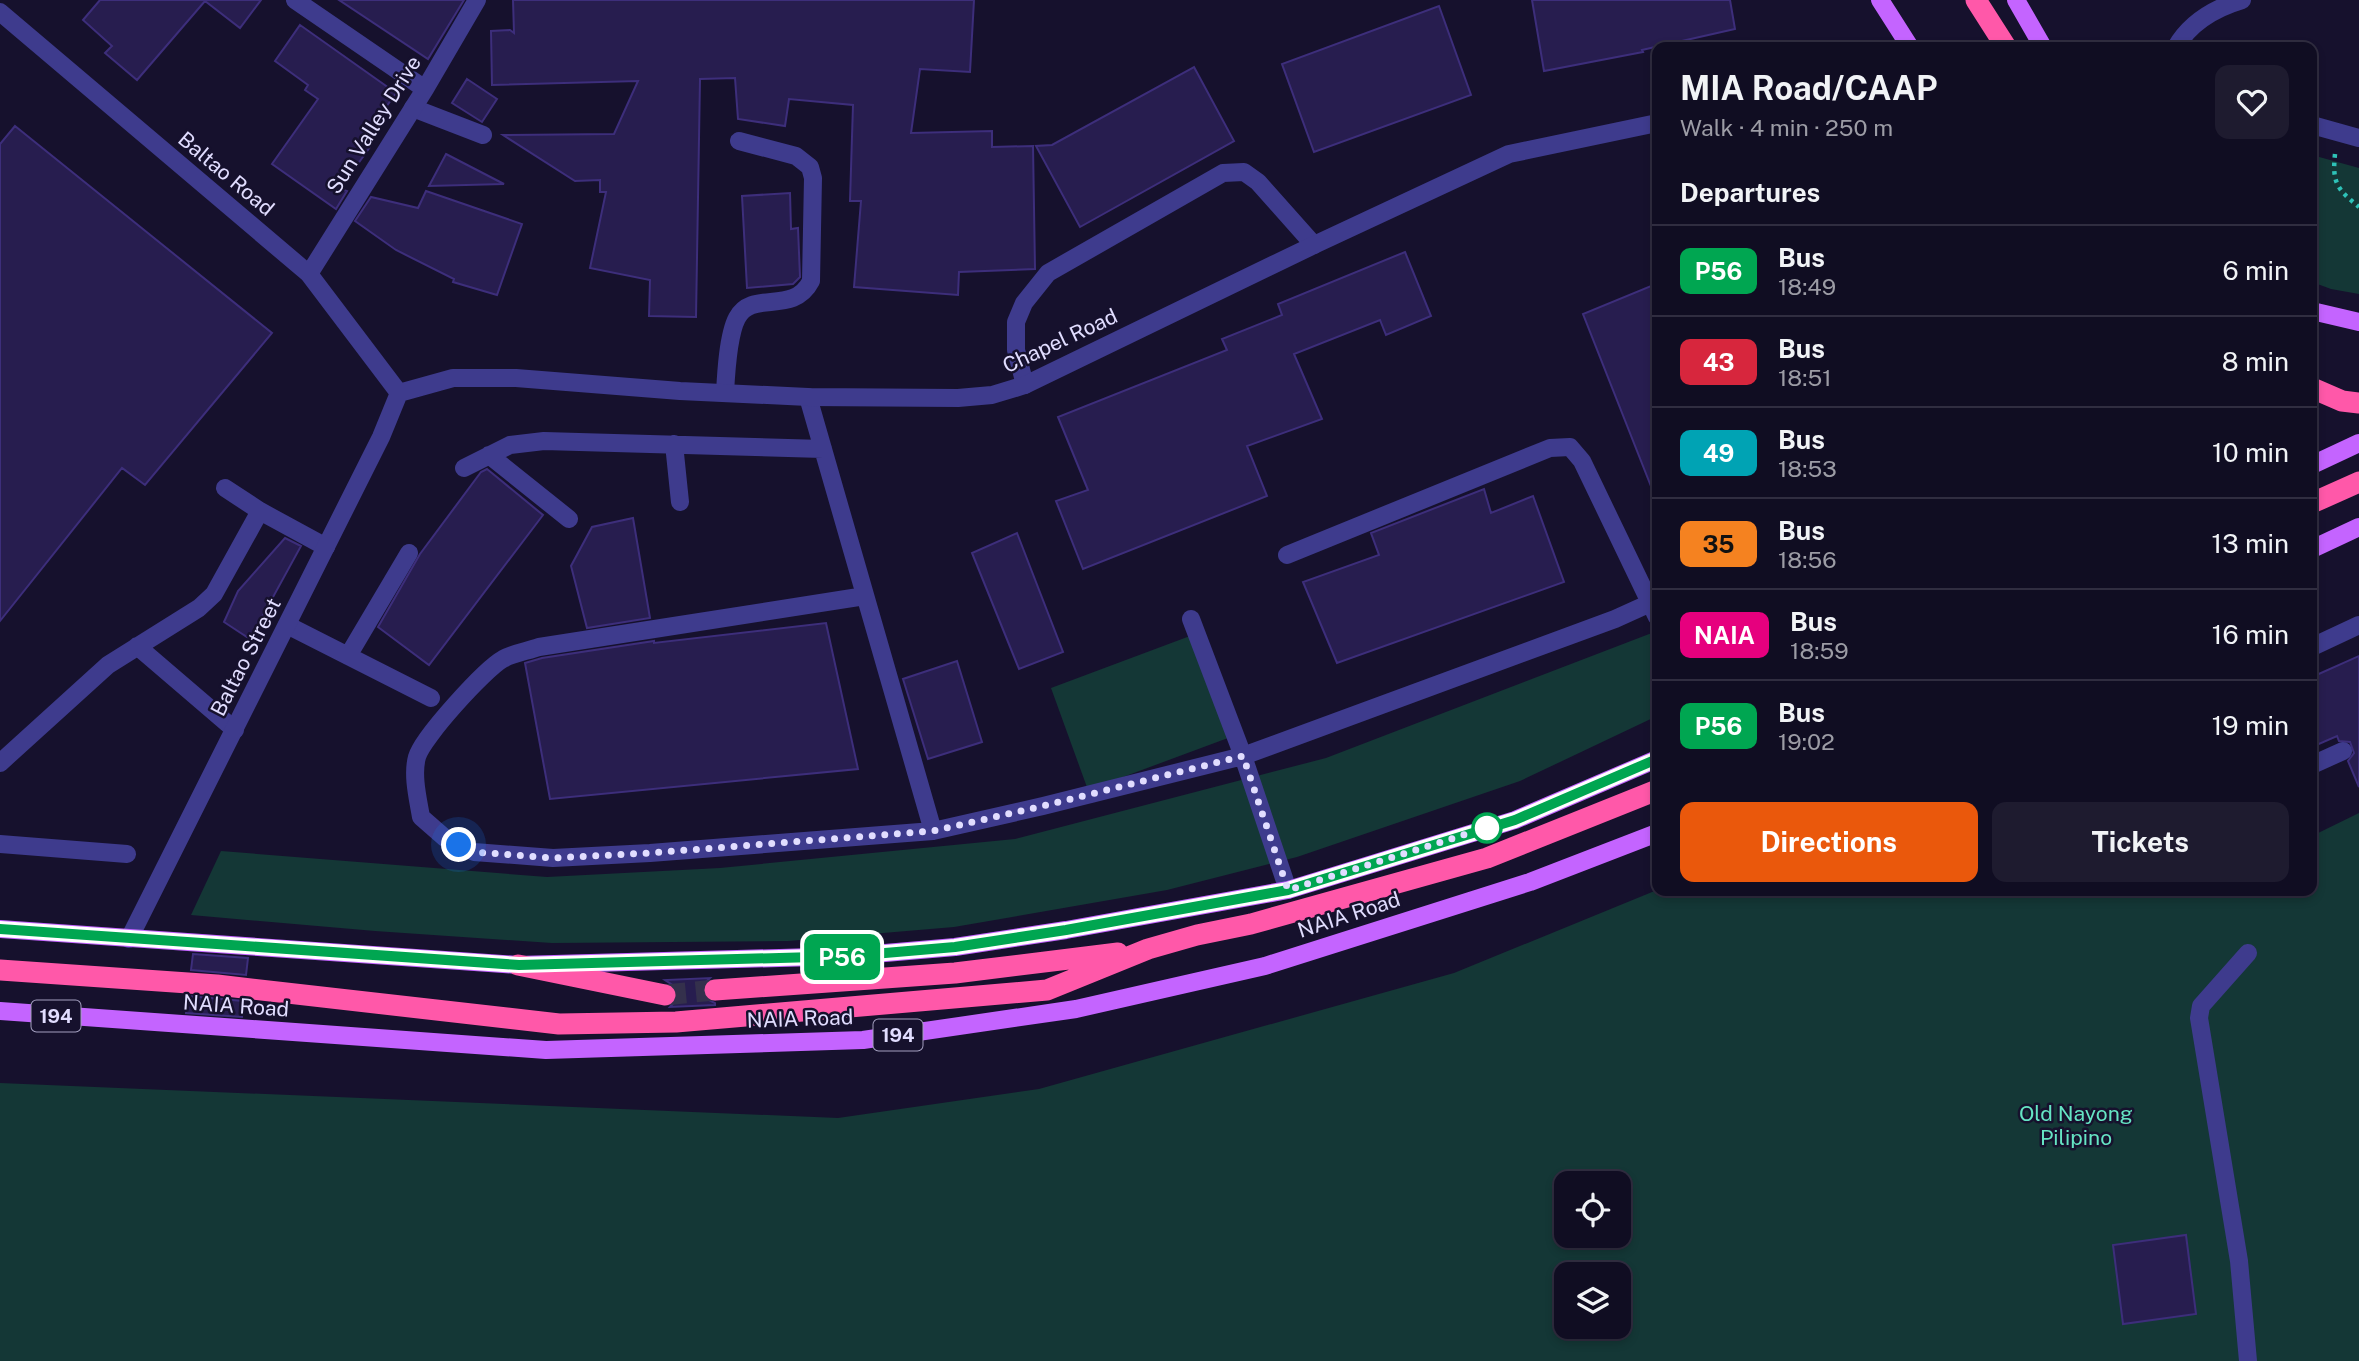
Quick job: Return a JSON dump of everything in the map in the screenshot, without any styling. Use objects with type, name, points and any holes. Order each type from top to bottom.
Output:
[{"type":"highway","points":[[1976,0],[2003,42]]},
{"type":"highway","points":[[2317,393],[2342,401],[2359,402]]},
{"type":"highway","points":[[2317,501],[2359,482]]},
{"type":"highway","points":[[0,970],[217,985],[559,1024],[676,1022],[1047,990],[1147,950],[1197,934],[1251,924],[1487,858],[1652,792]]},
{"type":"highway","points":[[715,990],[955,973],[1147,950]]},
{"type":"highway","points":[[519,965],[665,995]]},
{"type":"main road","points":[[1880,0],[1907,42]]},
{"type":"main road","points":[[2017,0],[2040,42]]},
{"type":"main road","points":[[2317,312],[2359,323]]},
{"type":"main road","points":[[2317,463],[2359,443]]},
{"type":"main road","points":[[2317,547],[2359,527]]},
{"type":"main road","name":"NAIA Road","points":[[0,929],[519,965],[850,956],[955,947],[1288,890],[1515,820],[1652,761]]},
{"type":"main road","name":"NAIA Road","points":[[0,1011],[546,1050],[863,1040],[1076,1009],[1265,966],[1530,882],[1652,835]]},
{"type":"street","points":[[295,0],[425,89]]},
{"type":"street","name":"Sun Valley Drive","points":[[309,274],[425,89],[477,0]]},
{"type":"street","points":[[2179,42],[2201,19],[2242,0]]},
{"type":"street","name":"Baltao Road","points":[[0,12],[309,274],[399,393]]},
{"type":"street","points":[[413,108],[483,135]]},
{"type":"street","name":"Chapel Road","points":[[399,393],[453,378],[516,378],[808,397],[958,398],[992,395],[1025,385],[1509,154],[1652,124]]},
{"type":"street","points":[[2317,126],[2359,138]]},
{"type":"street","points":[[725,393],[727,360],[736,318],[752,304],[795,299],[811,281],[813,178],[810,167],[796,156],[739,141]]},
{"type":"street","points":[[1025,385],[1016,350],[1016,322],[1024,303],[1048,274],[1223,173],[1244,172],[1258,182],[1314,245]]},
{"type":"street","name":"Baltao Street","points":[[129,939],[382,437],[399,393]]},
{"type":"street","points":[[808,397],[933,831]]},
{"type":"street","points":[[464,468],[510,445],[544,441],[822,449]]},
{"type":"street","points":[[674,444],[680,502]]},
{"type":"street","points":[[1287,555],[1549,448],[1570,447],[1582,461],[1652,600]]},
{"type":"street","points":[[489,455],[569,519]]},
{"type":"street","points":[[225,488],[260,512],[326,547]]},
{"type":"street","points":[[0,763],[108,665],[199,608],[214,594],[260,512]]},
{"type":"street","points":[[348,656],[409,553]]},
{"type":"street","points":[[865,596],[539,647],[503,659],[482,676],[436,728],[417,756],[416,786],[421,817],[445,838],[474,852],[553,858],[933,831],[1243,756],[1652,607]]},
{"type":"street","points":[[1191,619],[1243,756],[1288,890]]},
{"type":"street","points":[[287,625],[431,698]]},
{"type":"street","points":[[2317,645],[2359,625]]},
{"type":"street","points":[[137,646],[235,730]]},
{"type":"street","points":[[2317,763],[2343,751]]},
{"type":"street","points":[[0,844],[127,854]]},
{"type":"street","points":[[2248,953],[2201,1006],[2199,1018],[2239,1261],[2248,1361]]},
{"type":"path","points":[[2334,167],[2335,183],[2359,207]]},
{"type":"green space","points":[[2317,156],[2359,168],[2359,294],[2317,284]]},
{"type":"green space","points":[[1652,633],[1652,718],[1520,781],[1297,857],[1167,890],[954,927],[788,941],[552,943],[191,915],[221,851],[547,877],[720,868],[1015,839],[1326,758]]},
{"type":"green space","points":[[1190,636],[1228,738],[1088,790],[1051,688]]},
{"type":"green space","name":"Old Nayong Pilipino","points":[[2359,813],[2359,1361],[0,1361],[0,1083],[838,1118],[1039,1089],[1454,973],[1652,892],[1652,896],[2317,896],[2317,834]]},
{"type":"building","points":[[100,0],[261,0],[240,28],[205,1],[137,80],[105,53],[112,46],[83,20]]},
{"type":"building","points":[[339,0],[464,0],[428,59]]},
{"type":"building","points":[[513,0],[974,0],[970,72],[920,69],[911,133],[992,131],[992,147],[1033,146],[1035,269],[959,272],[958,295],[854,287],[861,201],[850,201],[853,105],[789,99],[785,126],[738,119],[735,78],[700,79],[696,317],[649,316],[650,280],[590,268],[606,192],[600,192],[600,180],[575,181],[503,135],[614,134],[638,81],[492,85],[491,31],[510,30],[514,33]]},
{"type":"building","points":[[1532,0],[1730,0],[1735,29],[1677,42],[1652,42],[1652,48],[1642,50],[1643,52],[1544,71]]},
{"type":"building","points":[[1439,6],[1471,95],[1314,152],[1282,64]]},
{"type":"building","points":[[300,25],[396,93],[362,141],[370,147],[340,189],[347,191],[336,209],[272,164],[318,99],[305,90],[308,85],[275,61]]},
{"type":"building","points":[[1194,67],[1234,141],[1080,227],[1036,146],[1052,145]]},
{"type":"building","points":[[467,79],[497,99],[482,122],[452,103]]},
{"type":"building","points":[[15,126],[272,333],[145,485],[122,468],[0,621],[0,144]]},
{"type":"building","points":[[446,154],[504,184],[429,186]]},
{"type":"building","points":[[426,191],[522,224],[497,295],[453,282],[454,279],[396,250],[355,221],[371,197],[418,208]]},
{"type":"building","points":[[790,193],[791,229],[798,228],[800,277],[793,284],[747,288],[742,196]]},
{"type":"building","points":[[1405,252],[1431,316],[1386,335],[1380,320],[1294,354],[1322,419],[1247,446],[1267,496],[1083,569],[1056,501],[1088,490],[1058,417],[1227,350],[1222,339],[1282,315],[1278,304]]},
{"type":"building","points":[[1651,286],[1652,489],[1583,314]]},
{"type":"building","points":[[487,469],[543,515],[429,665],[378,627],[420,554],[481,472]]},
{"type":"building","points":[[1484,489],[1491,513],[1533,496],[1564,582],[1337,663],[1303,582],[1379,555],[1371,533]]},
{"type":"building","points":[[633,518],[650,618],[587,628],[571,566],[592,527]]},
{"type":"building","points":[[1017,533],[1063,652],[1019,669],[972,553]]},
{"type":"building","points":[[285,538],[301,546],[250,639],[224,622],[238,591]]},
{"type":"building","points":[[826,623],[858,769],[550,799],[525,663],[654,641]]},
{"type":"building","points":[[2359,656],[2359,787],[2348,761],[2354,753],[2350,742],[2339,741],[2337,736],[2317,745],[2317,675]]},
{"type":"building","points":[[957,661],[982,742],[928,759],[903,679]]},
{"type":"building","points":[[193,954],[248,958],[246,975],[191,970]]},
{"type":"building","points":[[710,978],[704,984],[702,992],[705,998],[715,1005],[670,1007],[678,998],[678,992],[665,980]]},
{"type":"building","points":[[188,996],[243,1001],[242,1017],[186,1013]]},
{"type":"building","points":[[2186,1235],[2196,1314],[2123,1324],[2113,1245]]},
{"type":"tunnel","points":[[665,995],[715,990]]},
{"type":"bus line","name":"P56","points":[[0,929],[519,965],[850,956],[955,947],[1288,890],[1515,820],[1652,761]]},
{"type":"route","points":[[459,845],[474,852],[553,858],[933,831],[1243,756],[1288,890],[1489,827],[1487,828]]}]
